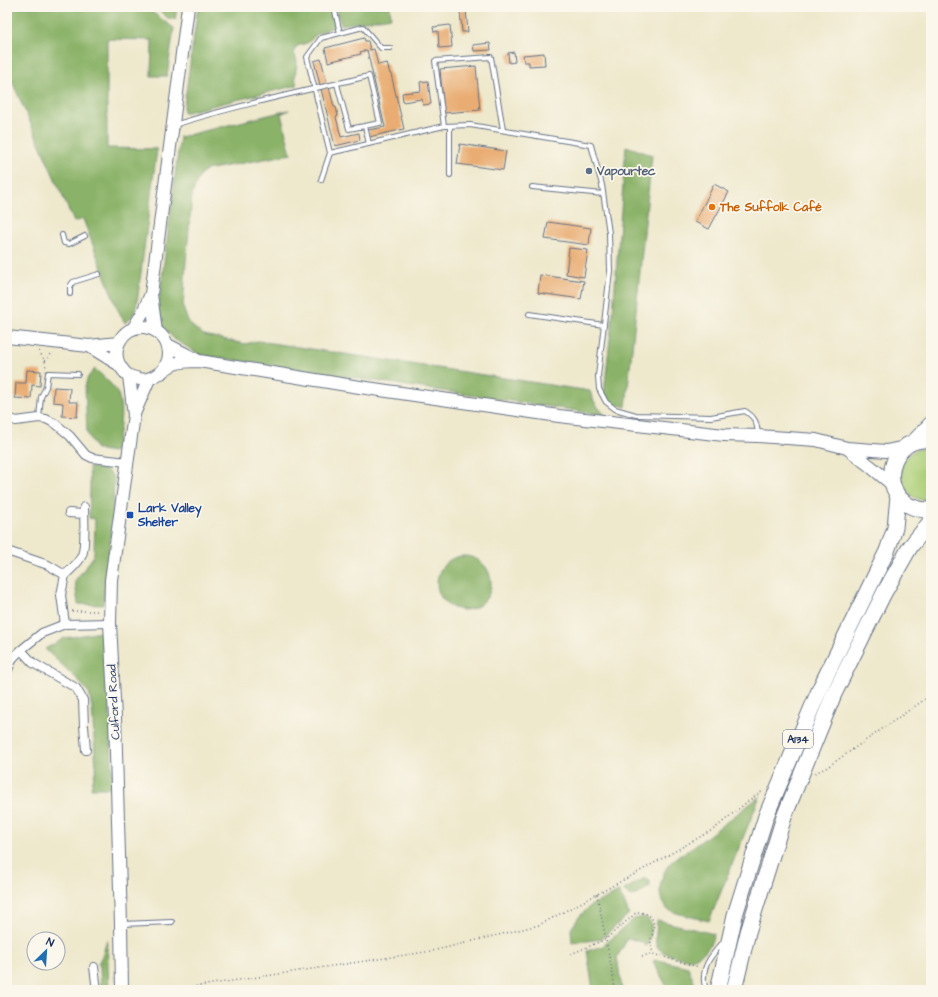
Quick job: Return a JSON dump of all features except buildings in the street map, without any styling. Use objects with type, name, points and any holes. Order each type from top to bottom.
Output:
[{"type":"highway","points":[[931,424],[896,457],[891,471],[895,491],[907,504],[918,509],[931,510]]},
{"type":"highway","points":[[910,444],[925,439],[931,440]]},
{"type":"highway","name":"A134","points":[[718,990],[735,914],[766,816],[821,686],[887,551],[895,528],[895,491]]},
{"type":"highway","name":"A134","points":[[734,990],[748,932],[784,817],[834,694],[884,593],[910,547],[931,521]]},
{"type":"main road","points":[[156,331],[151,294],[188,7]]},
{"type":"main road","points":[[133,329],[151,294]]},
{"type":"main road","points":[[161,373],[167,364],[169,355],[168,345],[161,334],[149,328],[141,327],[133,329],[121,337],[116,350],[118,364],[129,376],[139,380],[155,377],[175,364],[199,361],[353,386],[559,416],[724,435],[816,440],[847,448],[886,451],[910,444]]},
{"type":"main road","points":[[7,337],[89,346],[118,343]]},
{"type":"main road","points":[[168,345],[199,361]]},
{"type":"main road","points":[[89,346],[118,364]]},
{"type":"main road","name":"Culford Road","points":[[122,990],[115,718],[110,623],[112,580],[134,415],[129,376]]},
{"type":"main road","name":"Culford Road","points":[[134,415],[149,379]]},
{"type":"main road","points":[[847,448],[870,466],[895,491]]},
{"type":"street","points":[[7,417],[16,420],[39,418],[46,419],[56,424],[70,436],[86,456],[128,462]]},
{"type":"street","points":[[65,624],[61,595],[65,575],[77,563],[82,555],[84,543],[84,510],[69,513]]},
{"type":"street","points":[[7,551],[48,565],[65,575]]},
{"type":"street","points":[[7,672],[13,658],[42,633],[65,624],[110,623]]},
{"type":"street","points":[[21,650],[33,663],[76,688],[80,694],[83,700],[86,750]]},
{"type":"street","points":[[94,968],[97,990]]},
{"type":"lane","points":[[334,7],[340,33]]},
{"type":"lane","points":[[321,180],[330,153],[307,56],[321,38],[363,27],[381,48],[390,48]]},
{"type":"lane","points":[[444,126],[435,61],[491,57],[503,130]]},
{"type":"lane","points":[[172,125],[205,115],[369,76],[380,123],[349,129],[337,84]]},
{"type":"lane","points":[[330,153],[444,126],[470,125],[591,145],[603,194],[610,233],[610,271],[598,376],[599,389],[606,402],[615,409],[636,415],[710,418],[745,411],[752,415],[757,424],[758,436]]},
{"type":"lane","points":[[365,126],[368,144]]},
{"type":"lane","points":[[450,126],[450,175]]},
{"type":"lane","points":[[532,187],[603,194]]},
{"type":"lane","points":[[62,235],[64,243],[69,244],[85,236]]},
{"type":"lane","points":[[70,294],[70,286],[73,282],[99,274]]},
{"type":"lane","points":[[528,314],[604,325]]},
{"type":"lane","points":[[39,418],[41,397],[46,387],[48,373],[78,374]]},
{"type":"lane","points":[[121,924],[172,922]]},
{"type":"lane","points":[[706,990],[703,978],[708,961],[731,932]]},
{"type":"path","points":[[37,348],[45,360],[48,373]]},
{"type":"path","points":[[45,360],[55,350]]},
{"type":"path","points":[[63,611],[100,611]]},
{"type":"path","points":[[799,781],[826,768],[931,695]]},
{"type":"path","points":[[172,990],[432,951],[539,925],[714,829],[752,798]]},
{"type":"path","points":[[597,894],[615,990]]},
{"type":"path","points":[[571,954],[606,939],[637,912],[643,912],[652,918],[654,925],[651,947],[654,954]]},
{"type":"path","points":[[642,957],[649,954],[654,954],[705,968]]},
{"type":"green space","points":[[7,7],[145,7],[174,28],[167,76],[151,76],[152,40],[107,39],[107,148],[157,149],[137,303],[130,319],[125,323],[117,308],[83,219],[74,222],[7,70]]},
{"type":"green space","points":[[162,7],[177,7],[175,20],[168,18],[161,12]]},
{"type":"green space","points":[[198,7],[331,7],[336,26],[317,34],[310,41],[297,46],[295,49],[294,53],[297,61],[295,77],[297,86],[183,113]]},
{"type":"green space","points":[[336,7],[390,7],[391,17],[341,25]]},
{"type":"green space","points":[[289,110],[281,114],[291,154],[206,170],[197,181],[192,195],[183,307],[187,319],[193,327],[204,335],[245,344],[258,341],[590,391],[596,404],[605,415],[200,355],[174,339],[163,327],[158,310],[180,137]]},
{"type":"green space","points":[[626,146],[652,155],[626,407],[614,403],[604,393],[613,312]]},
{"type":"green space","points":[[95,369],[114,387],[120,401],[120,429],[116,450],[113,452],[96,449],[87,433],[85,386],[88,377]]},
{"type":"green space","points":[[930,448],[931,500],[919,499],[910,494],[904,487],[901,478],[901,469],[904,460],[911,453],[920,449]]},
{"type":"green space","points":[[89,467],[107,471],[114,479],[112,526],[103,605],[78,604],[75,581],[93,557],[94,553],[95,519],[89,518]]},
{"type":"green space","points":[[464,556],[474,558],[483,564],[489,573],[491,583],[489,593],[483,602],[474,608],[464,610],[454,608],[445,602],[439,593],[437,583],[439,573],[445,564],[454,558]]},
{"type":"green space","points":[[101,632],[107,637],[113,788],[91,788],[96,768],[92,708],[89,693],[77,679],[45,649],[65,638]]},
{"type":"green space","points":[[760,796],[709,921],[679,914],[666,908],[661,898],[660,887],[665,871],[670,863],[738,814]]},
{"type":"green space","points":[[645,878],[650,881],[650,886],[640,893],[629,896],[624,890]]},
{"type":"green space","points":[[619,892],[629,914],[601,939],[572,943],[571,929],[579,917],[590,906]]},
{"type":"green space","points":[[643,917],[649,920],[651,925],[648,945],[645,946],[642,942],[628,938],[617,957],[622,990],[593,990],[587,951],[603,946],[634,919]]},
{"type":"green space","points":[[657,920],[714,934],[708,948],[690,960],[665,953],[658,947],[656,943]]},
{"type":"green space","points":[[107,939],[109,990],[101,990],[100,966],[98,964],[103,954]]},
{"type":"green space","points":[[658,960],[688,967],[697,990],[670,990],[653,961]]},
{"type":"place","name":"Vapourtec","points":[[589,171]]},
{"type":"place","name":"The Suffolk Café","points":[[712,207]]},
{"type":"place","name":"Lark Valley Shelter","points":[[130,515]]}]
